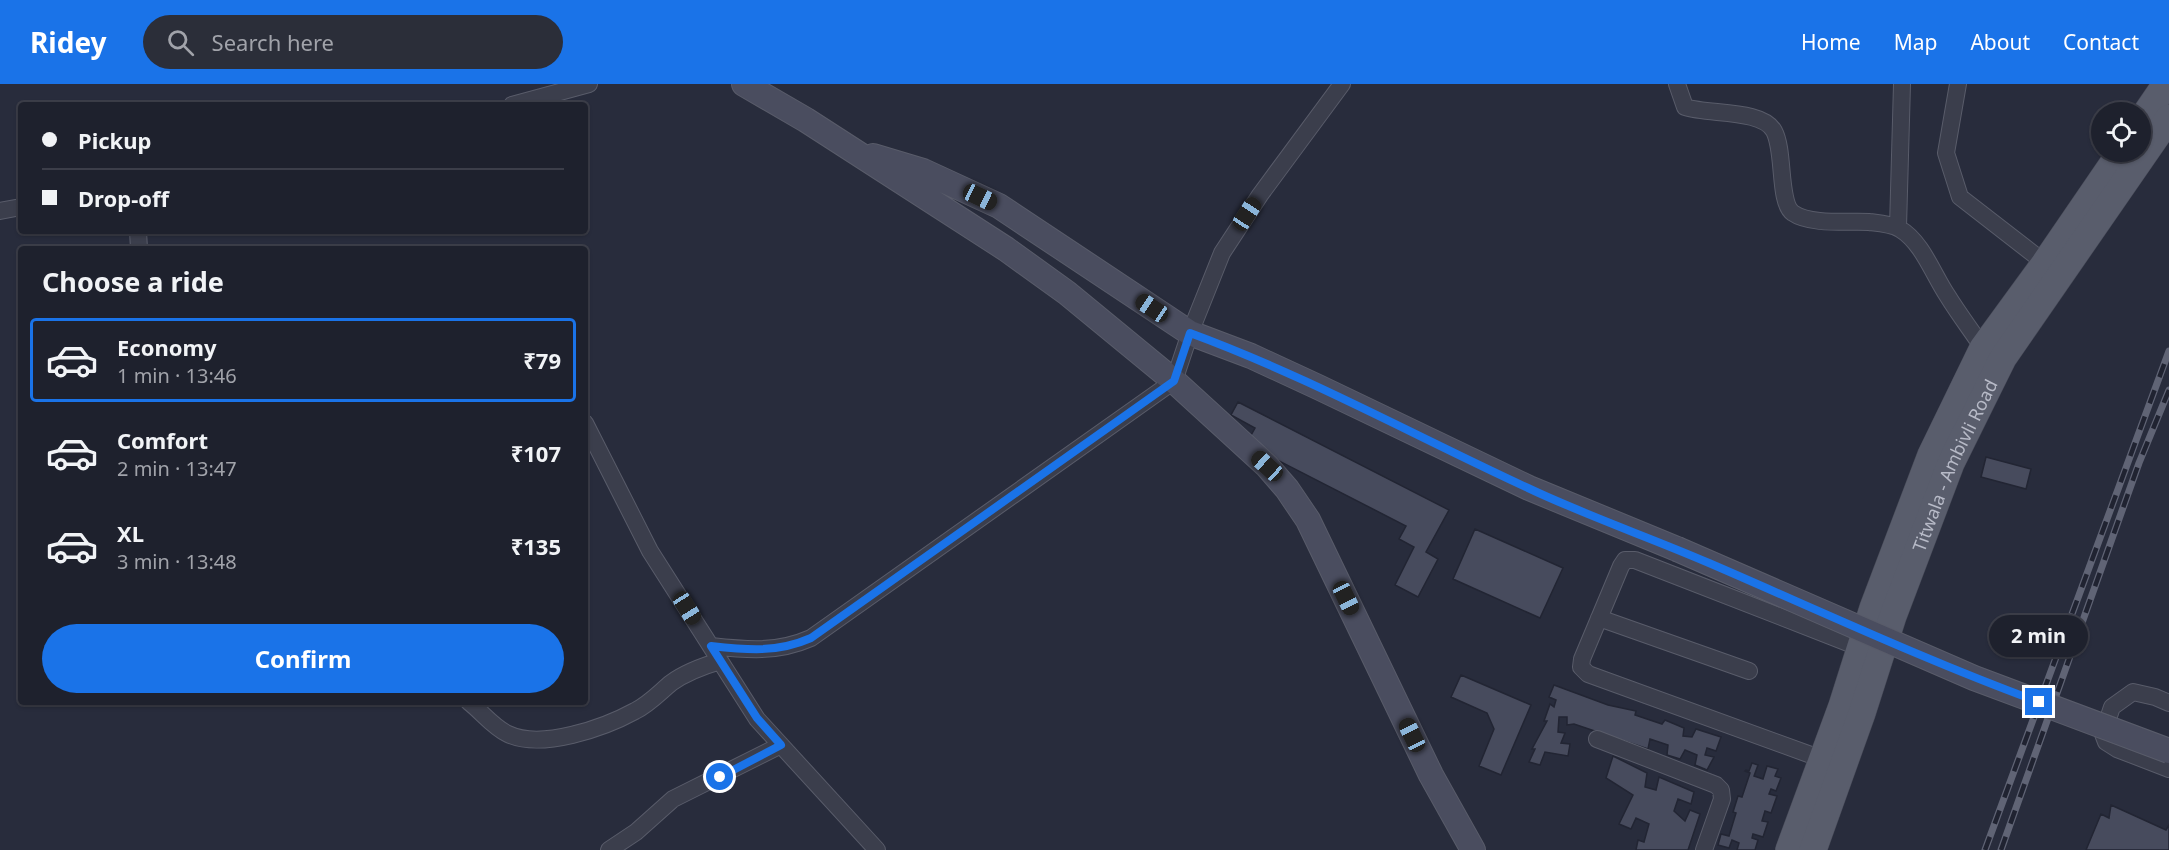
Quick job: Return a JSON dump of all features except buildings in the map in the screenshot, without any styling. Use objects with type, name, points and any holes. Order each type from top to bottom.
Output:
[{"type":"main road","points":[[2151,106],[2166,84]]},
{"type":"main road","name":"Titwala - Ambivli Road","points":[[1813,850],[1862,713],[1893,616],[1993,353],[2169,118]]},
{"type":"main road","name":"Titwala - Ambivli Road","points":[[1789,850],[1862,648],[1873,608],[1931,454],[2045,263],[2114,162]]},
{"type":"street","points":[[523,102],[589,84]]},
{"type":"street","points":[[744,84],[806,120],[1006,249],[1059,287],[1174,381],[1267,466],[1287,489],[1308,520],[1431,775],[1473,850]]},
{"type":"street","points":[[711,646],[751,650],[767,649],[793,646],[811,638],[1174,381],[1190,333],[1222,254],[1260,195],[1342,84]]},
{"type":"street","points":[[1677,84],[1685,107],[1698,111],[1756,117],[1768,123],[1774,131],[1781,150],[1784,200],[1791,212],[1801,218],[1822,221],[1873,222],[1898,227],[1912,238],[1947,295],[1993,353]]},
{"type":"street","points":[[1898,227],[1902,84]]},
{"type":"street","points":[[1958,84],[1946,153],[1960,196],[2045,263]]},
{"type":"street","points":[[848,148],[923,171],[999,206],[1190,333],[1251,356],[1529,489],[1688,554],[1974,678],[2169,751]]},
{"type":"street","points":[[0,211],[18,208]]},
{"type":"street","points":[[588,429],[650,550],[757,718],[877,850]]},
{"type":"street","points":[[1822,759],[1588,674],[1581,667],[1582,659],[1625,560],[1635,560],[1862,648]]},
{"type":"street","points":[[1599,618],[1749,671]]},
{"type":"street","points":[[473,705],[509,734],[525,739],[552,739],[591,729],[633,712],[654,700],[691,670],[720,661]]},
{"type":"street","points":[[2169,703],[2133,692],[2112,707],[2103,734],[2106,742],[2117,749],[2169,769]]},
{"type":"street","points":[[1597,739],[1716,785],[1721,790],[1722,799],[1704,850]]},
{"type":"street","points":[[609,850],[636,832],[673,799],[781,745]]},
{"type":"railway","points":[[1985,850],[2169,351]]},
{"type":"railway","points":[[2001,850],[2139,463],[2169,390]]},
{"type":"route","points":[[720,777],[781,745],[757,718],[711,646],[751,650],[767,649],[793,646],[811,638],[1174,381],[1190,333],[1251,356],[1529,489],[1677,549],[1974,678],[2039,702]]}]
